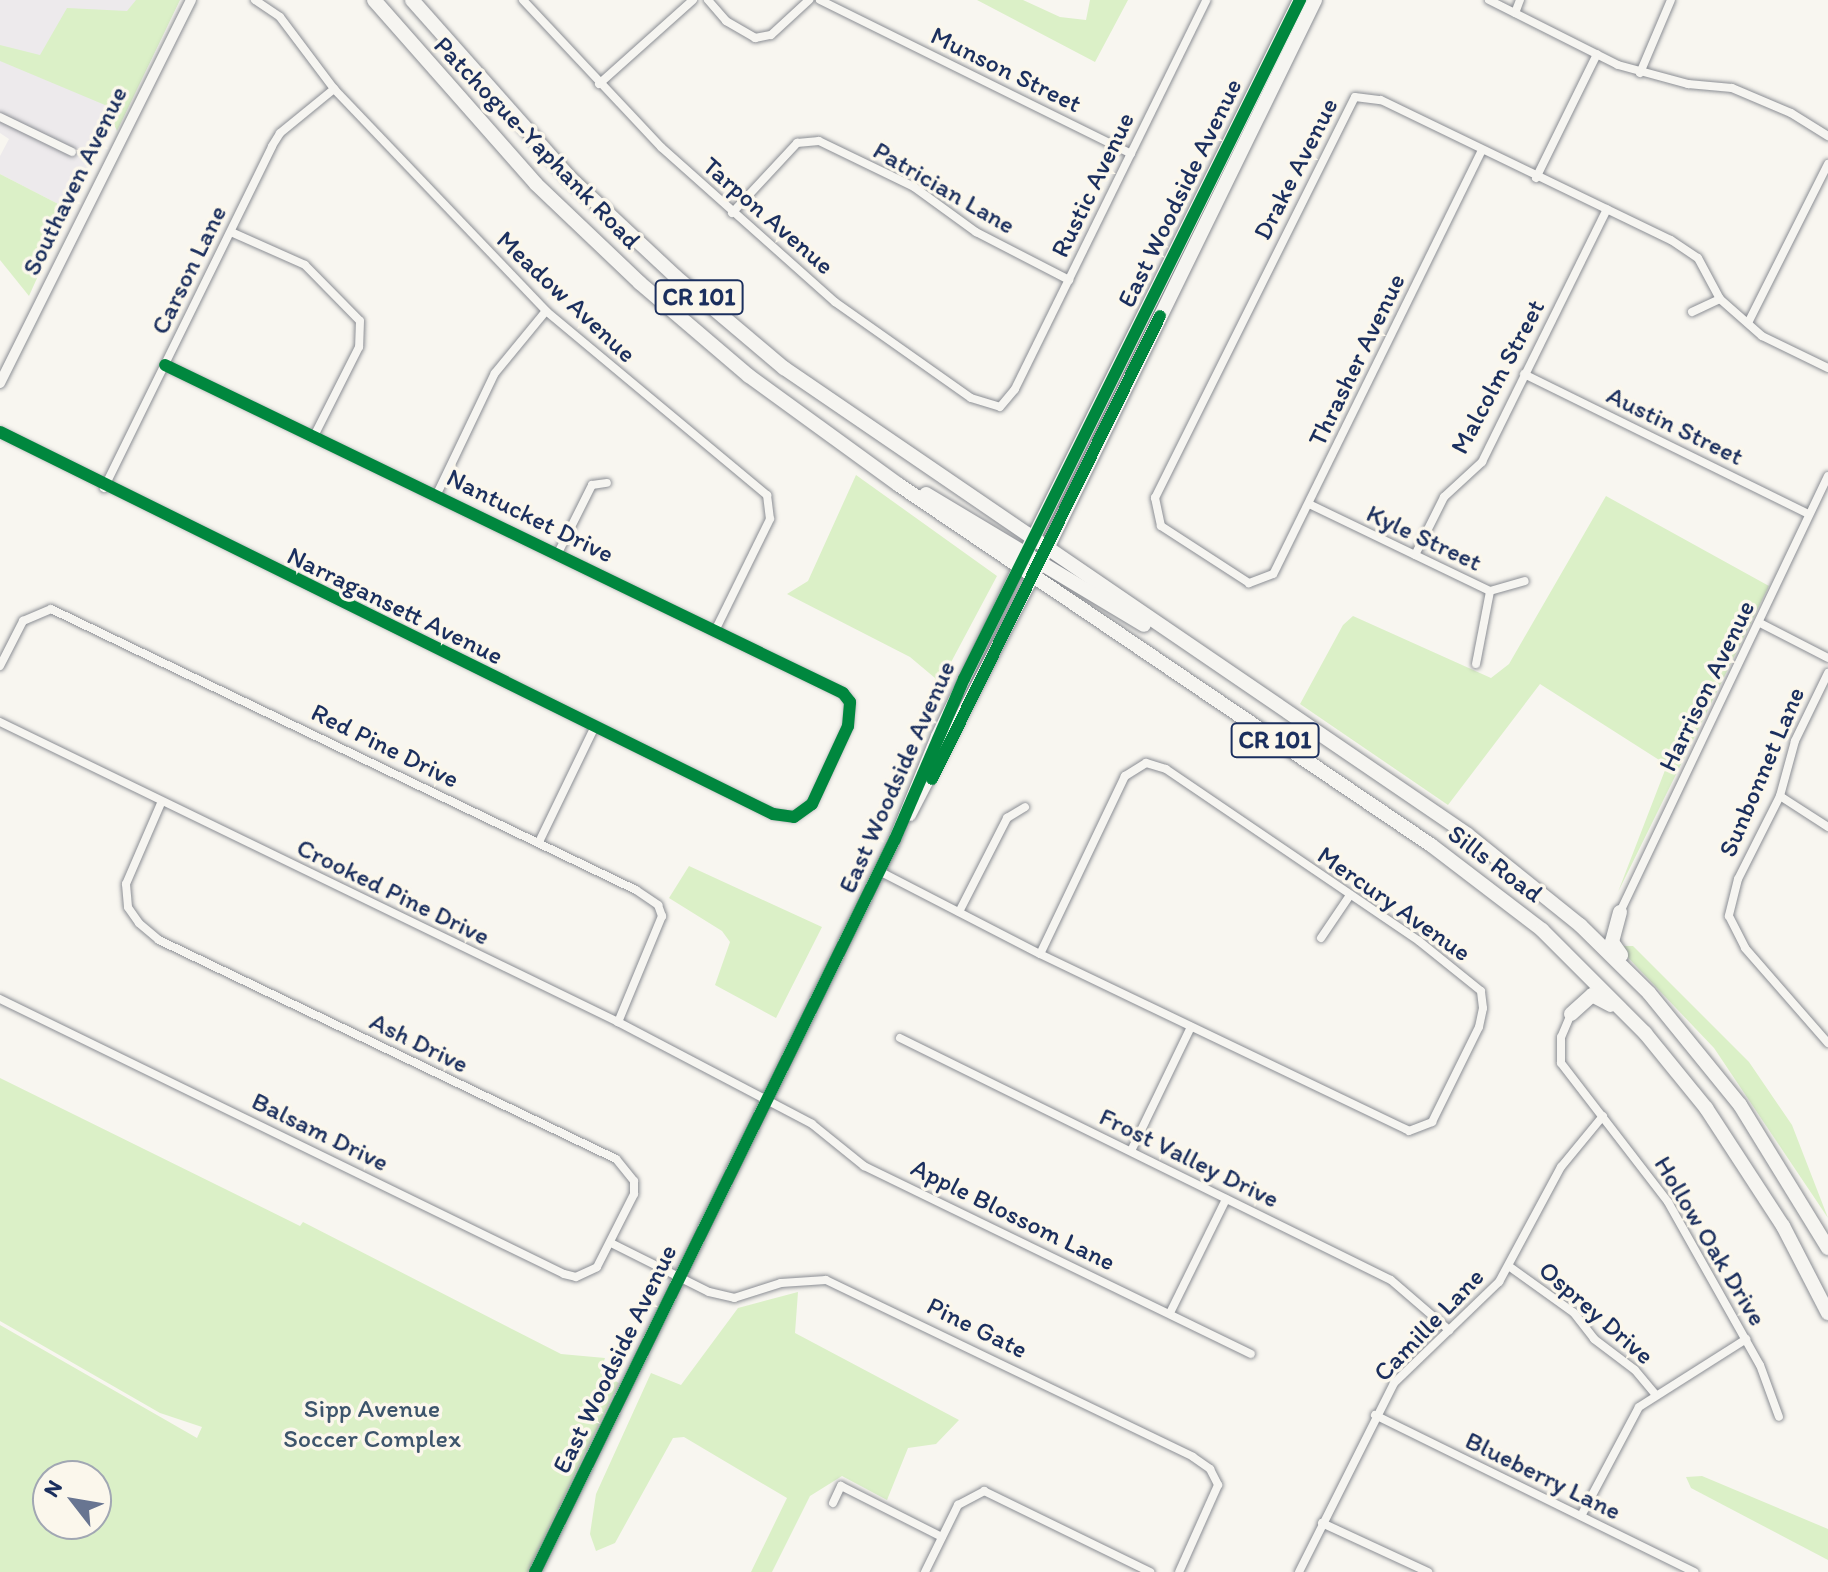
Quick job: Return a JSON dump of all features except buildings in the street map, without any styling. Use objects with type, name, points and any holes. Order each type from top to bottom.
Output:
[{"type":"main road","name":"Patchogue-Yaphank Road","points":[[374,0],[471,116],[604,250],[749,376],[899,485],[1026,554]]},
{"type":"main road","name":"Patchogue-Yaphank Road","points":[[412,0],[537,144],[711,308],[1026,554]]},
{"type":"main road","name":"East Woodside Avenue","points":[[535,1572],[895,839],[937,736],[1300,0]]},
{"type":"main road","name":"East Woodside Avenue","points":[[895,839],[927,789],[1315,0]]},
{"type":"main road","name":"Sills Road","points":[[1026,554],[1431,845],[1542,930],[1614,999],[1678,1072],[1759,1185],[1828,1313]]},
{"type":"main road","name":"Sills Road","points":[[1026,554],[1188,646],[1458,828],[1543,892],[1616,958],[1682,1031],[1767,1144],[1828,1248]]},
{"type":"main road","points":[[1543,892],[1596,928],[1605,928],[1620,912]]},
{"type":"main road","points":[[1620,912],[1613,945],[1665,1001],[1682,1031]]},
{"type":"main road","points":[[1542,930],[1582,979],[1571,1014]]},
{"type":"main road","points":[[1571,1014],[1588,995],[1600,996],[1678,1072]]},
{"type":"street","name":"Southaven Avenue","points":[[0,383],[191,0]]},
{"type":"street","name":"Meadow Avenue","points":[[255,0],[280,17],[334,89],[546,311],[767,495],[770,519],[715,631]]},
{"type":"street","name":"Tarpon Avenue","points":[[523,0],[599,84],[732,213],[835,302],[971,398],[1000,407],[1015,389]]},
{"type":"street","points":[[599,84],[693,0]]},
{"type":"street","points":[[708,0],[736,30],[755,38],[771,35],[809,0]]},
{"type":"street","name":"Munson Street","points":[[820,0],[1131,154]]},
{"type":"street","name":"Rustic Avenue","points":[[1015,389],[1206,0]]},
{"type":"street","points":[[1489,0],[1640,73],[1732,88],[1802,118],[1828,136]]},
{"type":"street","points":[[1515,13],[1520,0]]},
{"type":"street","points":[[1640,73],[1671,0]]},
{"type":"street","points":[[1536,178],[1597,54]]},
{"type":"street","name":"Carson Lane","points":[[104,488],[280,133],[334,89]]},
{"type":"street","name":"Drake Avenue","points":[[1263,581],[1238,577],[1161,526],[1155,498],[1342,117],[1355,97],[1369,96],[1481,152],[1607,209],[1698,258],[1720,299],[1762,336],[1828,368]]},
{"type":"street","points":[[0,117],[72,152]]},
{"type":"street","name":"Patrician Lane","points":[[732,213],[797,143],[819,141],[914,187],[976,232],[1069,280]]},
{"type":"street","name":"Thrasher Avenue","points":[[1263,581],[1273,574],[1309,504],[1481,152]]},
{"type":"street","points":[[1748,323],[1828,164]]},
{"type":"street","name":"Malcolm Street","points":[[1415,555],[1444,497],[1482,462],[1607,209]]},
{"type":"street","points":[[231,232],[305,265],[360,321],[359,347],[314,436]]},
{"type":"street","points":[[1692,312],[1720,299]]},
{"type":"street","points":[[436,496],[495,373],[546,311]]},
{"type":"street","name":"Nantucket Drive","points":[[165,365],[843,693],[850,702],[848,726],[805,813],[773,814]]},
{"type":"street","name":"Austin Street","points":[[1524,374],[1808,514]]},
{"type":"street","name":"Narragansett Avenue","points":[[0,432],[104,488],[773,814]]},
{"type":"street","name":"Harrison Avenue","points":[[1620,912],[1828,476]]},
{"type":"street","points":[[558,553],[592,485],[607,483]]},
{"type":"street","name":"Kyle Street","points":[[1309,504],[1490,591],[1525,581]]},
{"type":"street","points":[[1476,664],[1490,591]]},
{"type":"street","name":"Red Pine Drive","points":[[0,666],[23,621],[36,611],[51,609],[539,842],[658,905],[662,916],[658,934],[618,1022]]},
{"type":"street","points":[[1760,623],[1828,658]]},
{"type":"street","name":"Sunbonnet Lane","points":[[1828,673],[1795,741],[1780,796],[1738,879],[1729,916],[1745,948],[1828,1043]]},
{"type":"street","name":"Crooked Pine Drive","points":[[0,722],[161,803],[618,1022],[766,1102]]},
{"type":"street","points":[[539,842],[594,728]]},
{"type":"street","name":"Mercury Avenue","points":[[879,871],[1040,954],[1401,1129],[1426,1128],[1479,1027],[1481,991],[1419,941],[1166,769],[1146,763],[1125,776],[1040,954]]},
{"type":"street","points":[[1780,796],[1828,827]]},
{"type":"street","name":"Ash Drive","points":[[161,803],[131,865],[128,907],[159,940],[616,1159],[634,1181],[613,1244]]},
{"type":"street","points":[[959,912],[1007,818],[1025,807]]},
{"type":"street","points":[[1321,938],[1350,895]]},
{"type":"street","name":"Balsam Drive","points":[[0,999],[564,1274],[587,1274],[613,1244]]},
{"type":"street","name":"Hollow Oak Drive","points":[[1571,1014],[1561,1037],[1561,1063],[1668,1202],[1746,1339],[1779,1417]]},
{"type":"street","points":[[1131,1151],[1191,1027]]},
{"type":"street","name":"Frost Valley Drive","points":[[900,1038],[1391,1280],[1449,1330]]},
{"type":"street","name":"Apple Blossom Lane","points":[[766,1102],[812,1124],[864,1166],[1251,1354]]},
{"type":"street","name":"Camille Lane","points":[[1299,1572],[1375,1415],[1400,1377],[1510,1267],[1561,1167],[1603,1116]]},
{"type":"street","points":[[1170,1313],[1226,1199]]},
{"type":"street","name":"Pine Gate","points":[[613,1244],[680,1277],[734,1298],[781,1283],[826,1280],[1193,1457],[1210,1469],[1218,1485],[1179,1572]]},
{"type":"street","name":"Osprey Drive","points":[[1510,1267],[1574,1313],[1594,1339],[1635,1370],[1654,1393]]},
{"type":"street","points":[[1581,1516],[1635,1414],[1654,1393],[1746,1339]]},
{"type":"street","name":"Blueberry Lane","points":[[1375,1415],[1694,1572]]},
{"type":"street","points":[[833,1503],[841,1486],[942,1537]]},
{"type":"street","points":[[925,1572],[964,1498],[984,1491],[1150,1572]]},
{"type":"street","points":[[1322,1523],[1428,1572]]},
{"type":"shaded area","points":[[0,0],[171,0],[68,209],[0,174],[0,156],[9,139],[0,133]]},
{"type":"green space","points":[[136,0],[180,0],[117,131],[105,105],[0,61],[0,45],[40,55],[67,8],[127,11]]},
{"type":"green space","points":[[977,0],[1023,0],[1060,17],[1086,20],[1090,0],[1128,0],[1095,62]]},
{"type":"green space","points":[[0,174],[68,209],[29,296],[0,260]]},
{"type":"green space","points":[[856,475],[997,576],[933,696],[935,678],[910,657],[787,594],[808,581]]},
{"type":"green space","points":[[1606,496],[1769,586],[1618,892],[1667,765],[1540,684],[1448,805],[1300,704],[1343,625],[1353,616],[1491,678],[1509,664]]},
{"type":"green space","points":[[689,866],[822,927],[776,1018],[715,985],[730,942],[722,931],[669,898]]},
{"type":"green space","points":[[1617,946],[1633,946],[1749,1062],[1792,1125],[1828,1218],[1714,1048]]},
{"type":"green space","name":"Sipp Avenue Soccer Complex","points":[[0,1078],[300,1226],[303,1222],[561,1354],[605,1358],[600,1373],[619,1383],[528,1572],[0,1572],[0,1325],[197,1438],[202,1427],[160,1413],[0,1321]]},
{"type":"green space","points":[[798,1292],[795,1333],[959,1420],[936,1444],[908,1448],[887,1500],[842,1476],[810,1496],[772,1572],[751,1572],[787,1498],[684,1437],[673,1438],[615,1543],[596,1551],[590,1534],[596,1494],[651,1373],[681,1385],[738,1308]]},
{"type":"green space","points":[[1702,1476],[1828,1529],[1828,1560],[1691,1488],[1686,1477]]},
{"type":"cycle path","points":[[535,1572],[895,839],[964,679],[1300,0]]},
{"type":"cycle path","points":[[932,779],[1160,316]]},
{"type":"cycle path","points":[[0,432],[773,814],[794,817],[812,804],[848,726],[850,702],[843,693],[165,365]]}]
